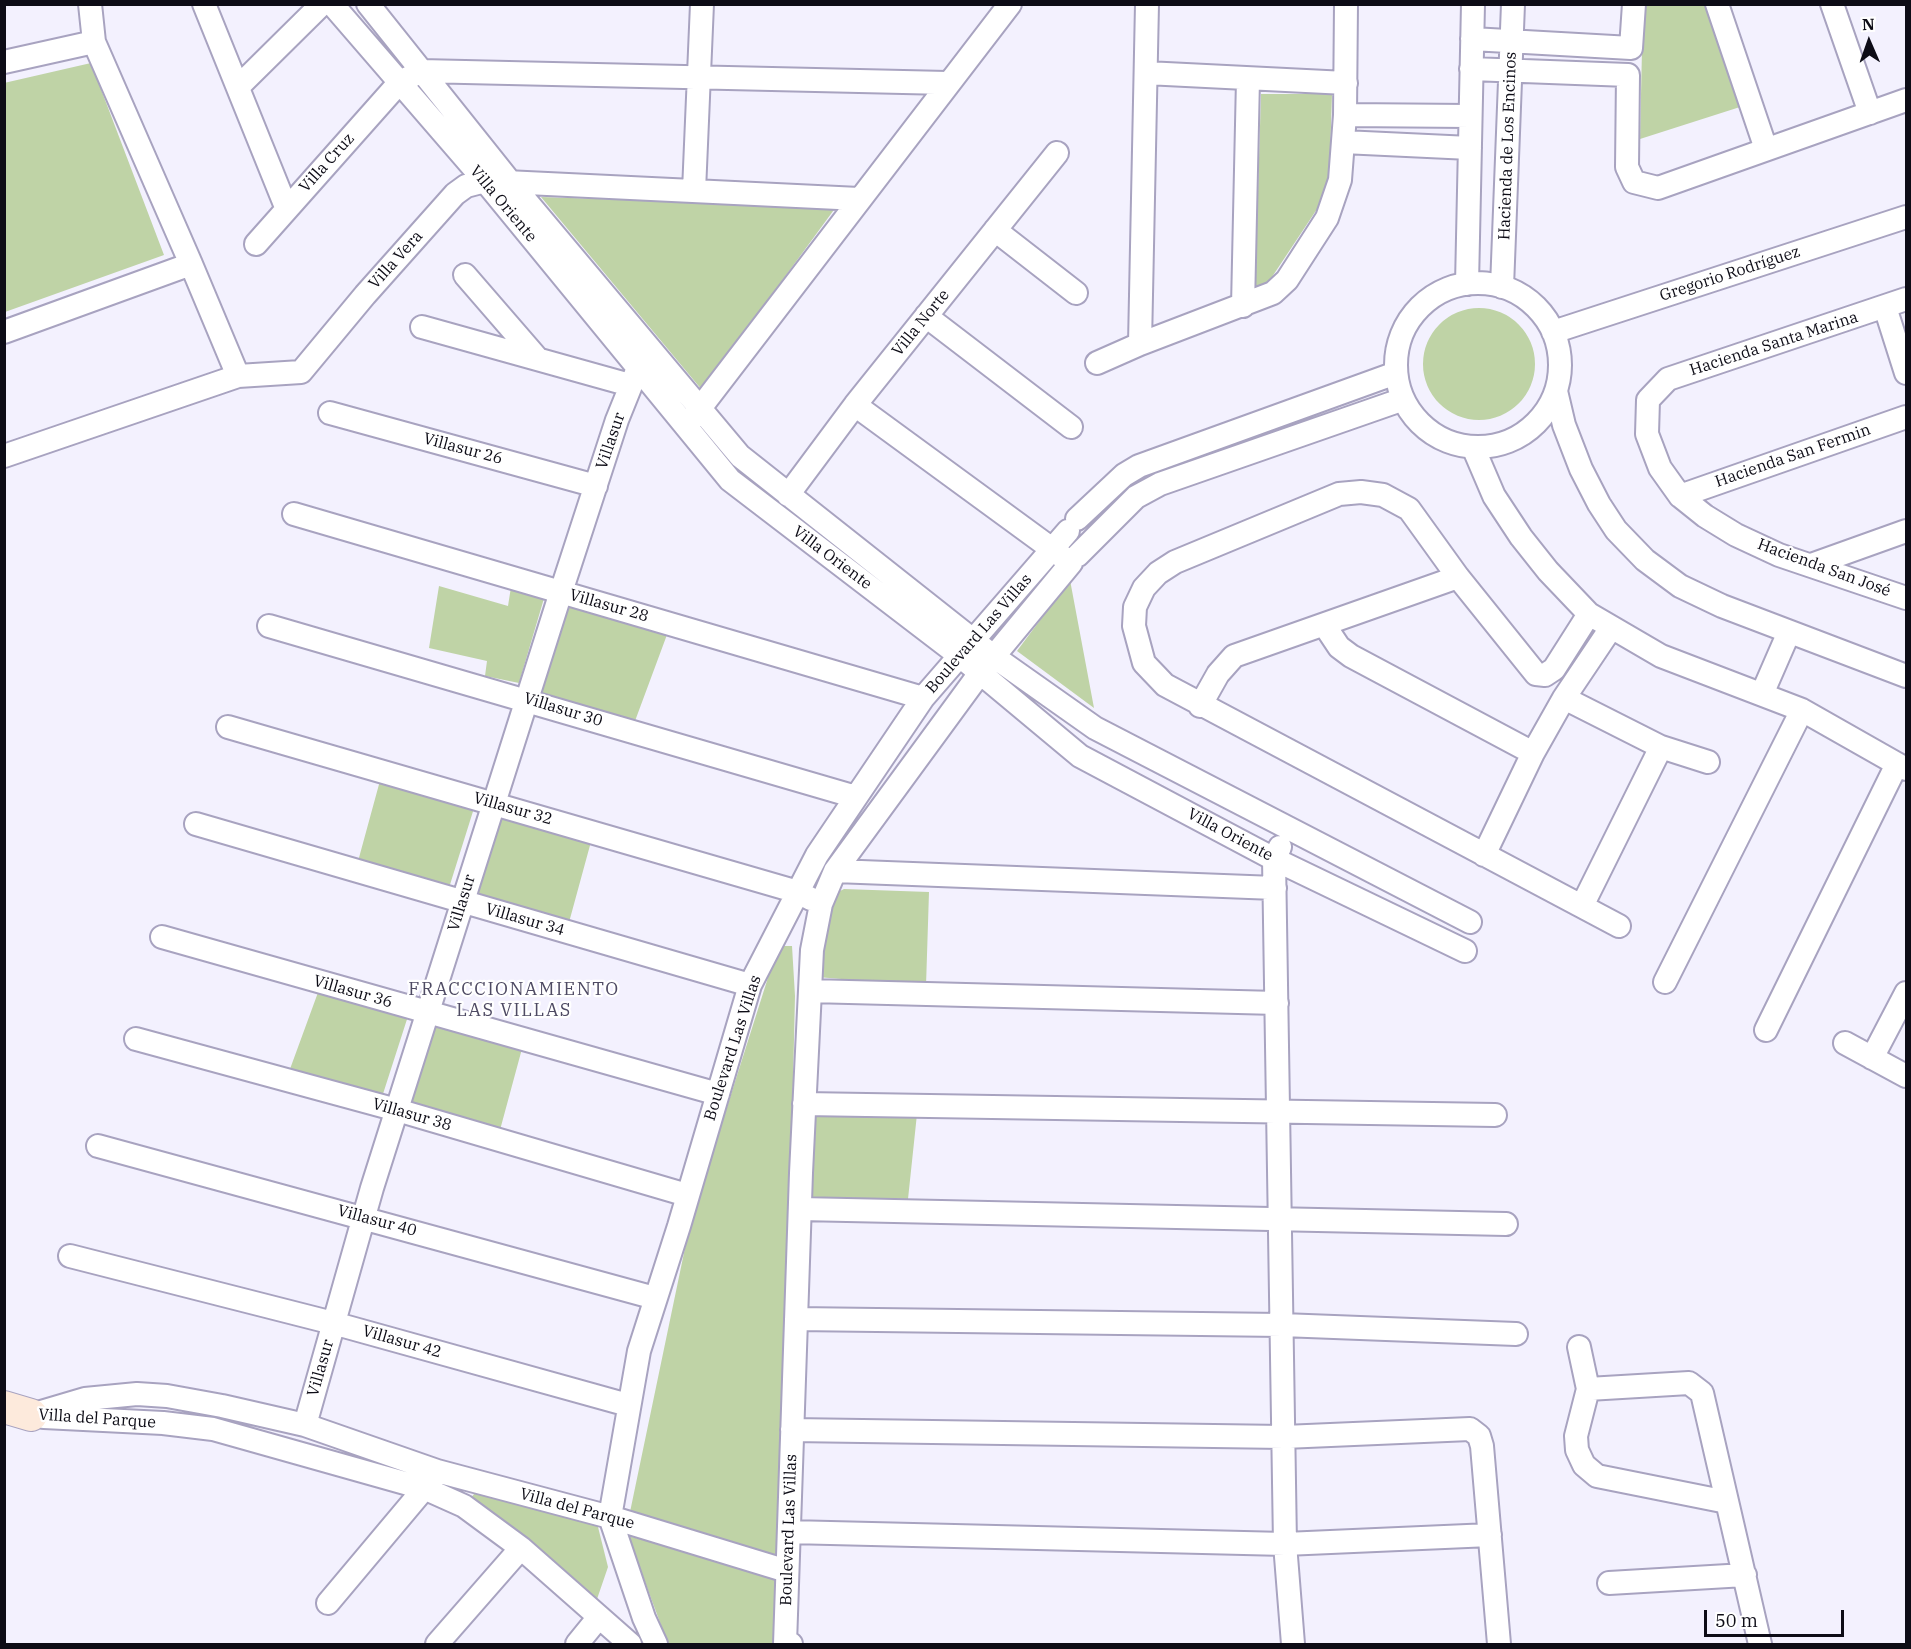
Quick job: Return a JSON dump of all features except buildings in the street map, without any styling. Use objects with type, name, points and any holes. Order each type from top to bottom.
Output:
[{"type":"street","points":[[4,456],[238,376],[94,42],[90,4]]},
{"type":"street","points":[[204,4],[286,207]]},
{"type":"street","points":[[238,87],[322,4]]},
{"type":"street","name":"Villa Oriente","points":[[332,4],[485,181],[634,376],[686,427],[730,480],[967,648]]},
{"type":"street","name":"Villa Oriente","points":[[368,4],[510,183],[740,456],[986,664],[1080,756],[1274,859],[1466,951]]},
{"type":"street","points":[[694,191],[702,4]]},
{"type":"street","points":[[686,427],[947,83],[1010,4]]},
{"type":"street","points":[[1140,344],[1147,4]]},
{"type":"street","points":[[1097,363],[1273,293],[1287,280],[1327,218],[1339,189],[1345,115],[1346,4]]},
{"type":"street","points":[[1467,284],[1473,4]]},
{"type":"street","name":"Hacienda de Los Encinos","points":[[1502,287],[1513,4]]},
{"type":"street","points":[[1472,39],[1631,48],[1634,4]]},
{"type":"street","points":[[1717,4],[1766,149]]},
{"type":"street","points":[[1832,4],[1870,113]]},
{"type":"street","points":[[4,62],[94,42]]},
{"type":"street","points":[[1471,69],[1628,75],[1627,167],[1634,182],[1658,188],[1906,100]]},
{"type":"street","points":[[421,71],[947,83]]},
{"type":"street","name":"Villa Cruz","points":[[256,244],[286,207],[399,83],[421,71]]},
{"type":"street","points":[[1146,73],[1346,83]]},
{"type":"street","points":[[1243,306],[1248,79]]},
{"type":"street","points":[[1345,115],[1470,117]]},
{"type":"street","points":[[1343,142],[1470,148]]},
{"type":"street","name":"Villa Norte","points":[[788,495],[855,405],[1057,153]]},
{"type":"street","name":"Villa Vera","points":[[238,376],[301,372],[455,194],[466,186],[485,181],[859,199]]},
{"type":"street","name":"Gregorio Rodríguez","points":[[1553,332],[1906,217]]},
{"type":"street","points":[[995,230],[1076,293]]},
{"type":"street","points":[[4,332],[191,264]]},
{"type":"street","points":[[465,275],[536,357]]},
{"type":"street","points":[[1556,391],[1541,418],[1518,437],[1504,443],[1473,447],[1445,440],[1432,433],[1401,400],[1396,373],[1398,345],[1402,332],[1418,309],[1440,292],[1467,284],[1502,287],[1527,299],[1546,319],[1553,332],[1560,361],[1556,391],[1564,425],[1599,504],[1616,530],[1645,560],[1680,586],[1722,606],[1906,676]]},
{"type":"street","name":"Hacienda Santa Marina","points":[[1648,400],[1668,379],[1906,299]]},
{"type":"street","points":[[1885,307],[1906,373]]},
{"type":"street","points":[[926,316],[1071,427]]},
{"type":"street","points":[[422,327],[536,357],[634,376]]},
{"type":"street","name":"Boulevard Las Villas","points":[[656,1644],[644,1618],[610,1517],[639,1351],[750,985],[817,855],[923,698],[1103,493],[1139,466],[1396,373]]},
{"type":"street","name":"Villasur","points":[[305,1425],[397,1110],[561,592],[634,376]]},
{"type":"street","name":"Boulevard Las Villas","points":[[784,1644],[804,1104],[812,951],[821,904],[835,871],[986,664],[1075,559],[1136,497],[1168,481],[1401,400]]},
{"type":"street","name":"Hacienda San José","points":[[1648,400],[1647,434],[1660,468],[1680,495],[1705,516],[1736,535],[1779,555],[1906,598]]},
{"type":"street","points":[[855,405],[1053,549],[1075,559]]},
{"type":"street","name":"Villasur 26","points":[[330,413],[596,486]]},
{"type":"street","name":"Hacienda San Fermin","points":[[1680,495],[1906,417]]},
{"type":"street","points":[[1473,447],[1494,496],[1521,537],[1548,571],[1589,614],[1661,656],[1802,710],[1902,767],[1766,1030]]},
{"type":"street","points":[[1589,614],[1554,669],[1545,675],[1536,674],[1458,578],[1409,509],[1383,495],[1361,492],[1339,494],[1175,562],[1158,573],[1144,588],[1135,607],[1136,641],[1144,663],[1165,685],[1200,706],[1619,926]]},
{"type":"street","points":[[1103,493],[1116,517]]},
{"type":"street","name":"Villasur 28","points":[[294,514],[923,698]]},
{"type":"street","points":[[1811,565],[1906,531]]},
{"type":"street","points":[[1200,706],[1218,674],[1234,656],[1458,578]]},
{"type":"street","name":"Villasur 30","points":[[269,626],[527,699],[856,797]]},
{"type":"street","points":[[1325,626],[1339,647],[1351,656],[1533,753]]},
{"type":"street","points":[[1484,855],[1533,753],[1564,698],[1611,628]]},
{"type":"street","points":[[1762,694],[1789,632]]},
{"type":"street","name":"Villa Oriente","points":[[986,664],[1095,728],[1470,922]]},
{"type":"street","points":[[1564,698],[1661,747],[1708,762]]},
{"type":"street","points":[[1665,982],[1802,710]]},
{"type":"street","name":"Villasur 32","points":[[228,727],[798,892],[821,904]]},
{"type":"street","points":[[1582,906],[1661,747]]},
{"type":"street","name":"Villasur 34","points":[[196,824],[750,985]]},
{"type":"street","points":[[1289,830],[1274,859],[1285,1544],[1293,1644]]},
{"type":"street","points":[[835,871],[1275,888]]},
{"type":"street","name":"Villasur 36","points":[[162,937],[718,1094]]},
{"type":"street","points":[[810,991],[1277,1003]]},
{"type":"street","points":[[1872,1058],[1906,993]]},
{"type":"street","name":"Villasur 38","points":[[136,1039],[397,1110],[687,1195]]},
{"type":"street","points":[[1845,1043],[1906,1076]]},
{"type":"street","points":[[804,1104],[1495,1114]]},
{"type":"street","name":"Villasur 40","points":[[98,1146],[655,1298]]},
{"type":"street","points":[[800,1209],[1506,1224]]},
{"type":"street","name":"Villasur 42","points":[[70,1256],[333,1323],[628,1405]]},
{"type":"street","points":[[796,1319],[1282,1325],[1516,1334]]},
{"type":"street","points":[[1579,1347],[1588,1389],[1576,1436],[1584,1465],[1597,1476],[1727,1502]]},
{"type":"street","points":[[1588,1389],[1689,1383],[1702,1393],[1760,1644]]},
{"type":"street","name":"Villa del Parque","points":[[18,1411],[85,1399],[137,1394],[167,1396],[222,1406],[305,1425],[431,1480],[522,1548],[630,1644]]},
{"type":"street","points":[[213,1429],[222,1406]]},
{"type":"street","name":"Villa del Parque","points":[[18,1411],[213,1429],[431,1480],[610,1517],[787,1571]]},
{"type":"street","points":[[792,1430],[1284,1437],[1470,1429],[1479,1436],[1482,1446],[1499,1644]]},
{"type":"street","points":[[328,1603],[431,1480]]},
{"type":"street","points":[[789,1532],[1285,1544],[1490,1535]]},
{"type":"street","points":[[436,1644],[522,1548]]},
{"type":"street","points":[[1610,1582],[1745,1575]]},
{"type":"street","points":[[577,1644],[599,1617]]},
{"type":"street","points":[[784,1644],[791,1644]]},
{"type":"green space","points":[[1643,5],[1705,5],[1740,107],[1640,139]]},
{"type":"green space","points":[[91,63],[164,255],[5,312],[4,83]]},
{"type":"green space","points":[[1261,94],[1332,94],[1329,191],[1266,286],[1255,289]]},
{"type":"green space","points":[[541,197],[836,207],[702,390]]},
{"type":"green space","points":[[1479,308],[1500,313],[1518,325],[1530,343],[1535,364],[1530,385],[1518,403],[1500,415],[1479,420],[1458,415],[1440,403],[1428,385],[1423,364],[1428,343],[1440,325],[1458,313]]},
{"type":"green space","points":[[1070,580],[1094,708],[1017,651]]},
{"type":"green space","points":[[439,586],[508,606],[511,587],[545,595],[519,683],[485,676],[487,661],[429,648]]},
{"type":"green space","points":[[567,601],[668,632],[635,721],[537,691]]},
{"type":"green space","points":[[381,777],[475,805],[448,891],[357,865]]},
{"type":"green space","points":[[499,810],[592,838],[568,926],[469,896]]},
{"type":"green space","points":[[844,889],[929,892],[926,986],[817,977],[832,895]]},
{"type":"green space","points":[[778,946],[792,946],[795,996],[782,1557],[630,1512],[690,1224]]},
{"type":"green space","points":[[320,987],[409,1013],[382,1097],[290,1069]]},
{"type":"green space","points":[[437,1020],[523,1045],[500,1130],[409,1106]]},
{"type":"green space","points":[[813,1108],[917,1114],[908,1199],[811,1197]]},
{"type":"green space","points":[[480,1486],[596,1519],[608,1567],[596,1602],[471,1498]]},
{"type":"green space","points":[[628,1536],[778,1574],[778,1644],[668,1644]]},
{"type":"district","name":"FRACCCIONAMIENTO LAS VILLAS","points":[[514,1000]]}]
